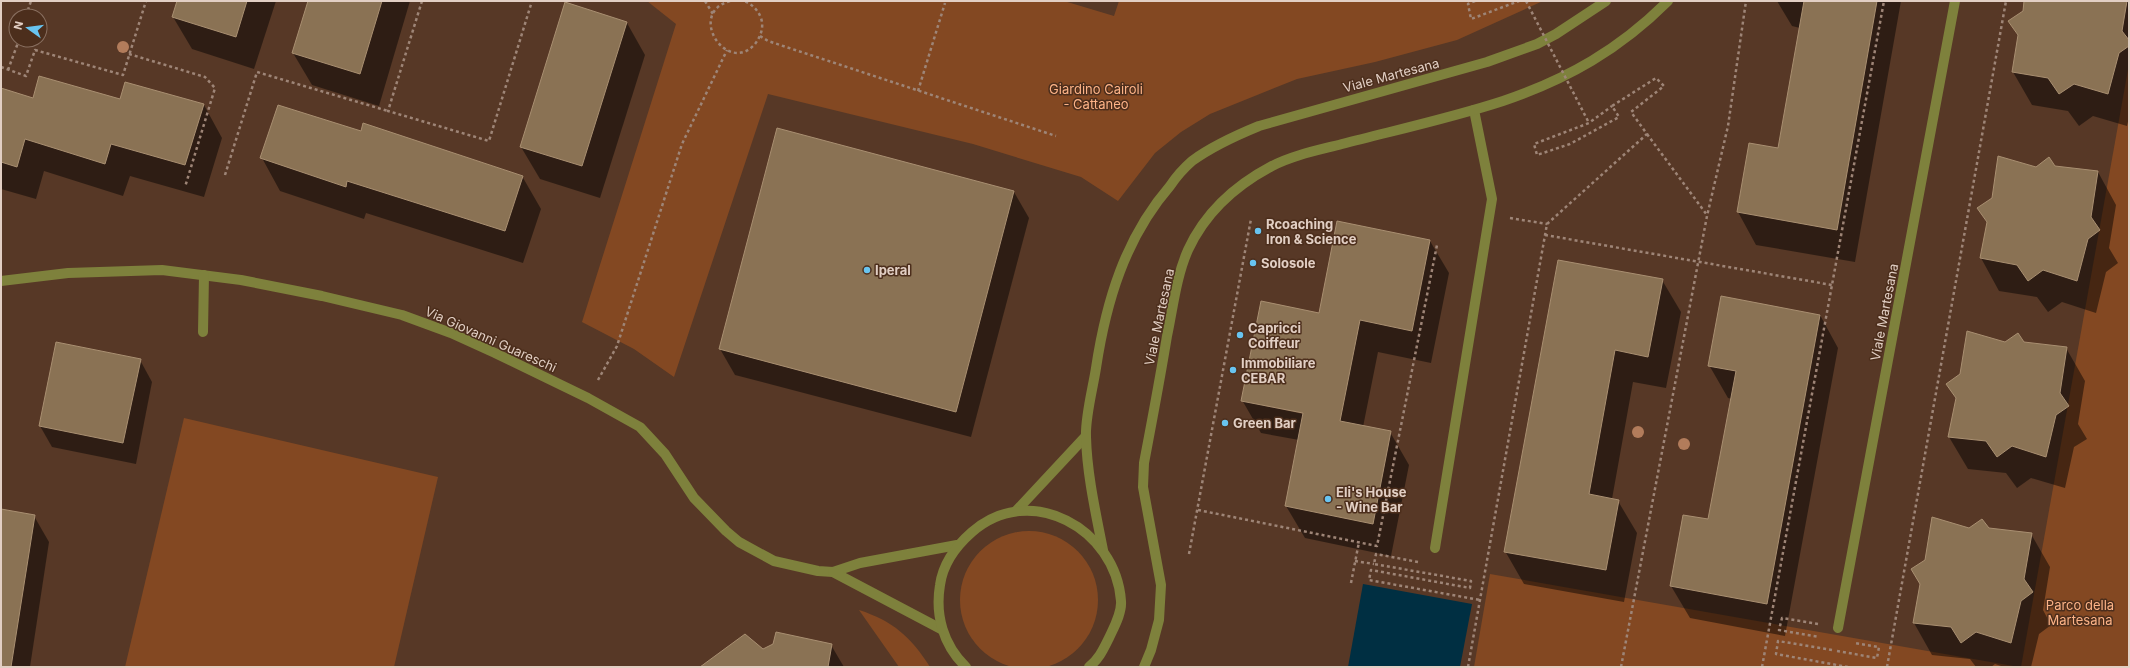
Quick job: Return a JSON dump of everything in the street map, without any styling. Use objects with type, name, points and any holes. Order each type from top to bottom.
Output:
[{"type":"street","name":"Viale Martesana","points":[[1089,667],[1098,660],[1117,622],[1122,602],[1117,580],[1103,550],[1095,507],[1086,436],[1101,337],[1121,266],[1130,243],[1152,208],[1172,182],[1192,161],[1243,132],[1259,126],[1487,62],[1537,44],[1568,28],[1606,1]]},
{"type":"street","name":"Viale Martesana","points":[[1144,667],[1152,650],[1159,620],[1161,586],[1143,487],[1144,462],[1178,281],[1189,249],[1204,222],[1228,196],[1243,183],[1273,165],[1302,155],[1474,110],[1505,100],[1586,65],[1629,37],[1668,1]]},
{"type":"street","name":"Viale Martesana","points":[[1838,628],[1955,1]]},
{"type":"street","points":[[1435,548],[1492,200],[1474,110]]},
{"type":"street","name":"Via Giovanni Guareschi","points":[[1,281],[68,273],[162,270],[204,275],[322,296],[402,315],[451,333],[588,398],[640,427],[666,454],[694,498],[726,531],[739,542],[774,561],[818,571],[833,572],[860,563],[957,545]]},
{"type":"street","points":[[203,332],[204,275]]},
{"type":"street","name":"Viale Martesana","points":[[1016,511],[1086,436]]},
{"type":"street","name":"Viale Martesana","points":[[961,667],[941,629],[937,602],[942,574],[957,545],[983,523],[1016,511],[1041,511],[1060,516],[1081,528],[1103,550]]},
{"type":"street","name":"Via Giovanni Guareschi","points":[[833,572],[941,629]]},
{"type":"street","name":"Viale Martesana","points":[[956,657],[966,667]]},
{"type":"path","points":[[1,68],[26,76],[35,50],[122,75],[146,1]]},
{"type":"path","points":[[388,111],[422,1]]},
{"type":"path","points":[[224,174],[257,72],[490,141],[532,1]]},
{"type":"path","points":[[705,1],[713,14]]},
{"type":"path","points":[[730,1],[718,7],[713,14],[710,28],[712,36],[718,44],[727,50],[745,51],[753,46],[760,36],[762,22],[760,14],[752,5],[745,1]]},
{"type":"path","points":[[1475,1],[1468,4],[1471,19],[1519,1]]},
{"type":"path","points":[[1526,1],[1588,123]]},
{"type":"path","points":[[1621,667],[1707,216],[1728,126],[1746,1]]},
{"type":"path","points":[[1762,667],[1884,1]]},
{"type":"path","points":[[1887,667],[2006,1]]},
{"type":"path","points":[[918,91],[946,3]]},
{"type":"path","points":[[760,36],[768,41],[1056,136]]},
{"type":"path","points":[[8,70],[16,48]]},
{"type":"path","points":[[588,398],[617,346],[682,144],[727,50]]},
{"type":"path","points":[[129,54],[204,78],[215,88],[185,187]]},
{"type":"path","points":[[1612,106],[1619,117],[1570,144],[1537,155],[1534,144],[1588,123],[1612,106],[1656,78],[1664,86],[1631,112],[1707,216]]},
{"type":"path","points":[[1468,667],[1547,224],[1647,134]]},
{"type":"path","points":[[1490,214],[1547,224]]},
{"type":"path","points":[[1189,554],[1251,219]]},
{"type":"path","points":[[1545,235],[1832,285]]},
{"type":"path","points":[[1198,510],[1377,546],[1437,245]]},
{"type":"path","points":[[1351,584],[1359,542]]},
{"type":"path","points":[[1374,564],[1376,554],[1432,564],[1435,548]]},
{"type":"path","points":[[1355,560],[1471,581],[1470,588],[1370,570],[1369,580],[1480,600]]},
{"type":"path","points":[[1825,638],[1779,630],[1782,618],[1838,628]]},
{"type":"path","points":[[1848,642],[1879,647],[1877,658],[1778,641],[1776,654],[1848,667]]},
{"type":"green space","name":"Giardino Cairoli - Cattaneo","points":[[647,1],[1064,1],[1114,16],[1119,1],[1543,1],[1457,40],[1375,62],[1297,79],[1210,114],[1181,132],[1155,153],[1118,201],[1081,177],[973,144],[768,94],[674,377],[634,349],[582,322],[676,24]]},
{"type":"green space","name":"Parco della Martesana","points":[[2129,64],[2129,667],[2021,667]]},
{"type":"green space","points":[[184,418],[438,477],[394,667],[125,667]]},
{"type":"green space","points":[[1036,531],[1062,539],[1078,551],[1087,562],[1093,574],[1097,587],[1097,613],[1093,626],[1087,638],[1078,649],[1067,658],[1055,664],[1036,669],[1022,669],[1003,664],[991,658],[980,649],[971,638],[961,613],[960,593],[965,574],[971,562],[980,551],[991,542],[1016,532]]},
{"type":"green space","points":[[1490,574],[2019,667],[1474,667]]},
{"type":"green space","points":[[859,610],[882,619],[900,631],[916,647],[930,667],[899,667]]},
{"type":"water","points":[[1363,584],[1472,604],[1460,667],[1348,667]]},
{"type":"building","points":[[177,1],[247,1],[236,37],[172,17]]},
{"type":"building","points":[[308,1],[382,1],[360,74],[292,53]]},
{"type":"building","points":[[1804,1],[1877,1],[1837,230],[1737,212],[1749,143],[1778,148]]},
{"type":"building","points":[[2024,1],[2127,1],[2122,31],[2129,40],[2129,46],[2119,53],[2108,94],[2074,84],[2059,94],[2048,78],[2012,72],[2018,35],[2008,21],[2023,11]]},
{"type":"building","points":[[565,2],[627,22],[582,166],[520,147]]},
{"type":"building","points":[[39,76],[120,99],[125,82],[204,104],[185,165],[111,144],[105,164],[25,139],[17,167],[1,162],[1,88],[33,98]]},
{"type":"building","points":[[278,105],[361,131],[363,123],[523,176],[505,231],[347,181],[346,187],[260,158]]},
{"type":"building","name":"Iperal","points":[[777,128],[1014,191],[956,412],[719,349]]},
{"type":"building","points":[[1998,156],[2036,167],[2049,157],[2055,166],[2098,171],[2091,217],[2100,230],[2088,239],[2077,281],[2043,270],[2028,281],[2017,265],[1980,258],[1987,222],[1977,208],[1992,198]]},
{"type":"building","points":[[1337,221],[1430,240],[1412,331],[1360,320],[1340,421],[1391,431],[1373,524],[1285,506],[1303,413],[1241,401],[1261,301],[1319,313]]},
{"type":"building","points":[[1558,260],[1663,279],[1648,357],[1615,350],[1589,494],[1619,500],[1606,570],[1504,552]]},
{"type":"building","points":[[1721,296],[1820,315],[1767,604],[1670,586],[1683,515],[1708,519],[1736,371],[1708,366]]},
{"type":"building","points":[[1967,331],[2005,342],[2018,333],[2024,342],[2067,347],[2060,393],[2069,406],[2056,415],[2046,457],[2012,446],[1997,457],[1986,441],[1948,437],[1956,398],[1946,384],[1960,374]]},
{"type":"building","points":[[56,342],[141,359],[123,443],[39,426]]},
{"type":"building","points":[[1,509],[35,515],[11,667],[1,667]]},
{"type":"building","points":[[1932,517],[1969,528],[1982,519],[1989,528],[2032,533],[2024,579],[2033,592],[2021,601],[2011,643],[1976,632],[1961,643],[1951,627],[1913,623],[1920,584],[1911,569],[1925,560]]},
{"type":"building","points":[[776,632],[832,644],[828,667],[700,667],[745,634],[763,649],[773,644]]},
{"type":"place","name":"Rcoaching Iron & Science","points":[[1258,231]]},
{"type":"place","name":"Solosole","points":[[1253,263]]},
{"type":"place","name":"Iperal","points":[[867,270]]},
{"type":"place","name":"Capricci Coiffeur","points":[[1240,335]]},
{"type":"place","name":"Immobiliare CEBAR","points":[[1233,370]]},
{"type":"place","name":"Green Bar","points":[[1225,423]]},
{"type":"place","name":"Eli's House - Wine Bar","points":[[1328,499]]}]
